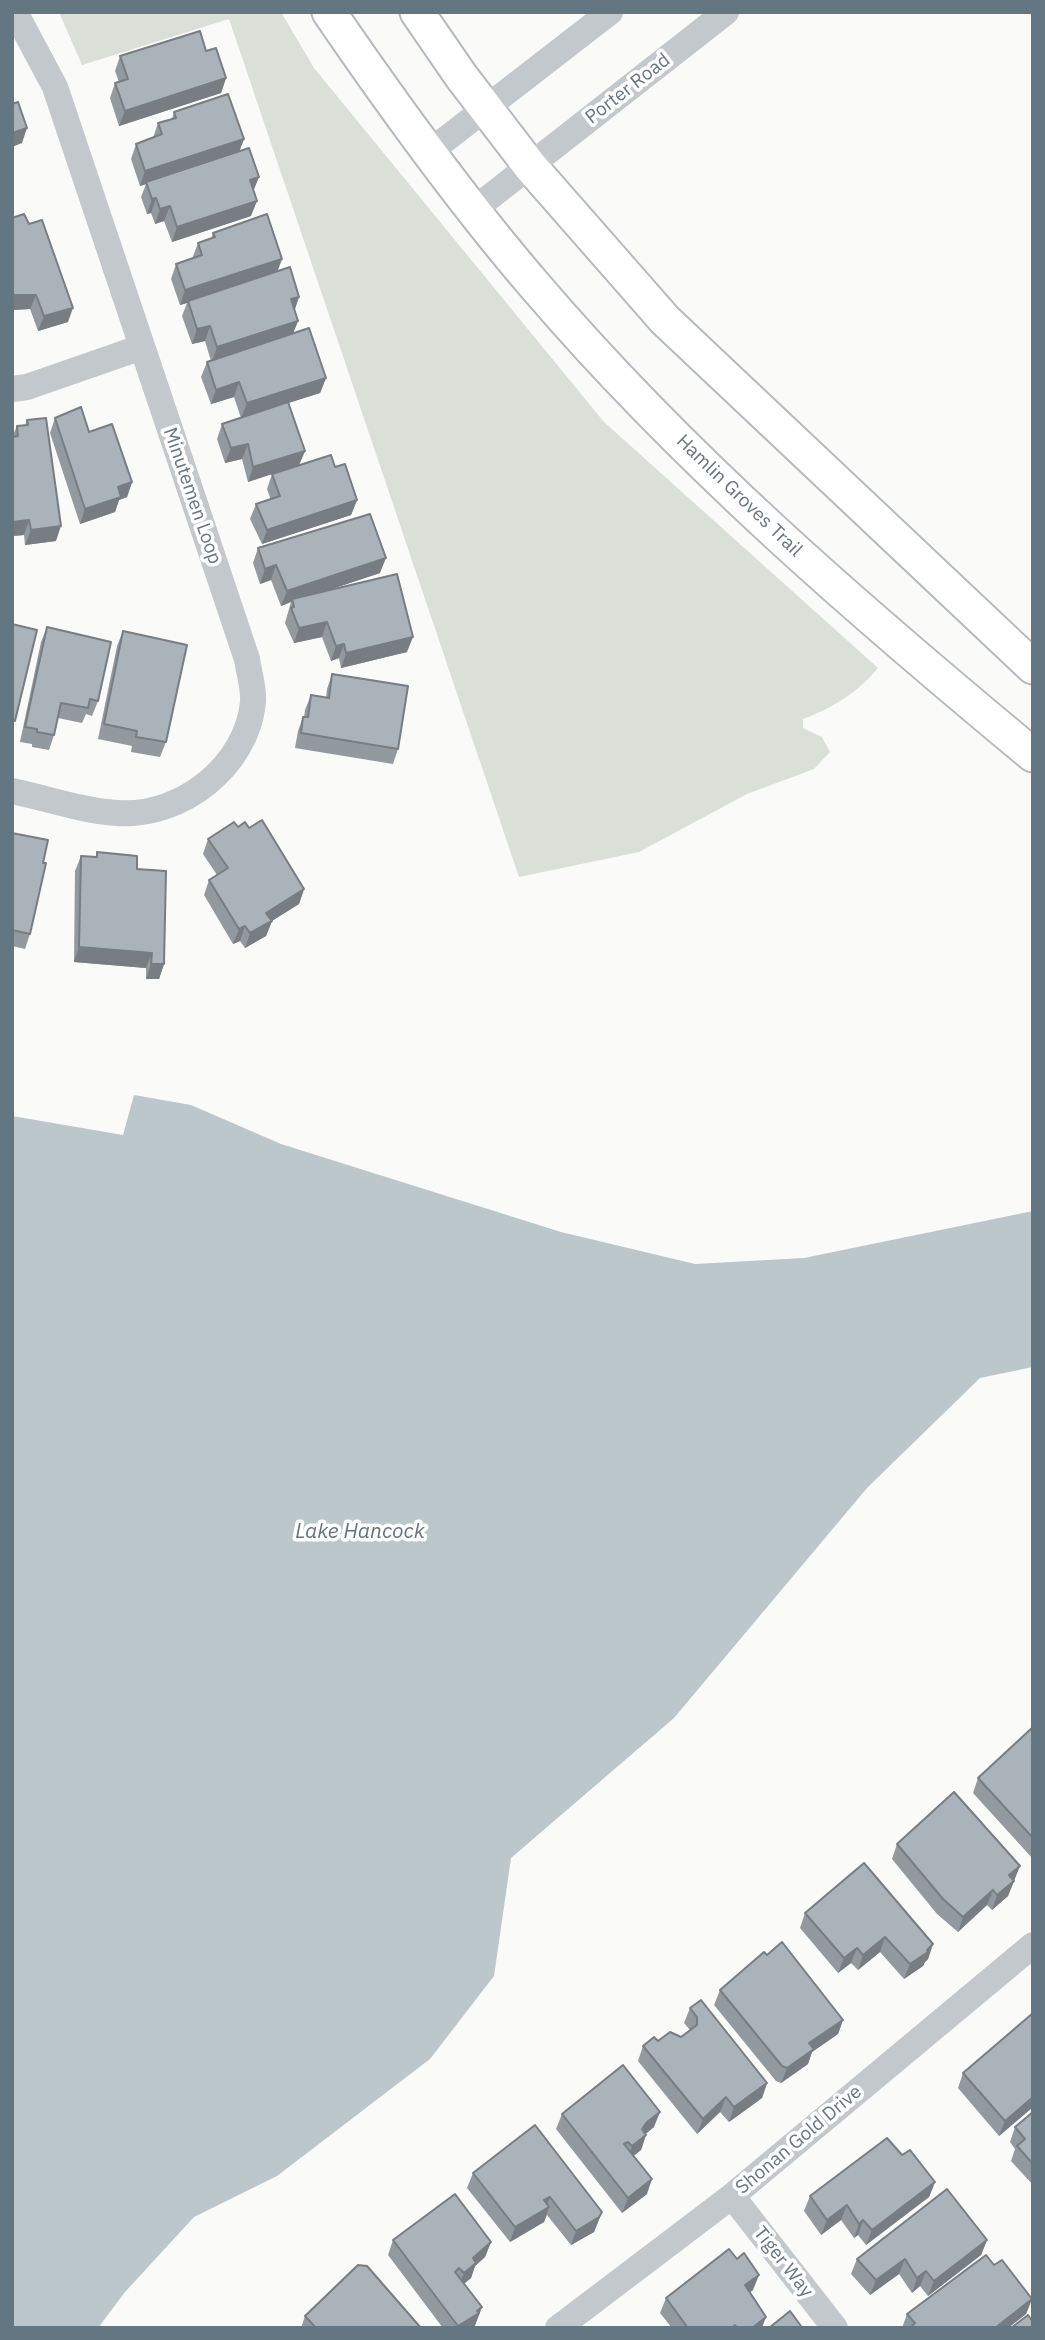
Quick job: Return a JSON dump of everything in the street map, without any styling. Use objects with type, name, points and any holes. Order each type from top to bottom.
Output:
[{"type":"main road","points":[[328,12],[472,211]]},
{"type":"main road","points":[[417,12],[530,166],[666,320],[1033,667]]},
{"type":"main road","name":"Hamlin Groves Trail","points":[[472,211],[537,289],[621,380],[749,510],[1033,755]]},
{"type":"street","name":"Minutemen Loop","points":[[12,791],[117,813],[146,812],[177,802],[209,782],[230,761],[245,735],[253,701],[247,659],[55,87],[15,12]]},
{"type":"street","points":[[428,153],[610,12]]},
{"type":"street","name":"Porter Road","points":[[472,211],[726,12]]},
{"type":"street","points":[[12,389],[27,387],[142,347]]},
{"type":"street","name":"Shonan Gold Drive","points":[[558,2328],[732,2196],[1033,1945]]},
{"type":"street","name":"Tiger Way","points":[[732,2196],[835,2328]]},
{"type":"shaded area","points":[[59,12],[281,12],[314,68],[604,422],[878,668],[844,699],[803,719],[803,728],[822,737],[830,752],[814,769],[747,794],[639,852],[519,877],[229,19],[82,65]]},
{"type":"water","name":"Lake Hancock","points":[[134,1095],[191,1105],[281,1144],[561,1232],[695,1264],[804,1258],[1033,1211],[1033,1367],[980,1378],[867,1488],[674,1718],[511,1858],[494,1976],[430,2059],[277,2176],[194,2217],[125,2292],[98,2328],[12,2328],[12,1116],[123,1135]]},
{"type":"building","points":[[200,31],[206,51],[216,48],[226,78],[125,111],[115,83],[128,79],[120,56]]},
{"type":"building","points":[[228,94],[244,139],[145,171],[136,144],[162,134],[158,123],[176,118],[174,112]]},
{"type":"building","points":[[18,102],[27,128],[12,133],[12,104]]},
{"type":"building","points":[[249,148],[259,177],[250,180],[257,201],[177,227],[170,206],[160,209],[156,198],[152,199],[146,182]]},
{"type":"building","points":[[24,214],[29,224],[42,220],[73,308],[44,316],[36,295],[14,295],[12,218]]},
{"type":"building","points":[[267,214],[282,259],[185,290],[176,264],[202,255],[198,243],[215,237],[213,233]]},
{"type":"building","points":[[290,267],[299,297],[291,299],[298,321],[217,347],[210,326],[197,329],[188,301]]},
{"type":"building","points":[[309,328],[326,378],[247,403],[239,382],[216,390],[207,362]]},
{"type":"building","points":[[288,402],[305,451],[253,467],[248,444],[231,448],[222,424]]},
{"type":"building","points":[[81,407],[89,432],[112,424],[132,482],[118,487],[121,497],[85,509],[55,418]]},
{"type":"building","points":[[46,418],[61,526],[31,530],[29,520],[12,522],[12,437],[18,436],[17,426],[28,425],[27,420]]},
{"type":"building","points":[[331,455],[335,467],[345,464],[357,500],[267,530],[256,504],[280,496],[272,474]]},
{"type":"building","points":[[370,514],[386,558],[287,591],[276,565],[265,569],[258,548]]},
{"type":"building","points":[[397,574],[413,637],[346,653],[344,644],[336,646],[327,622],[299,628],[291,608],[294,607],[292,599]]},
{"type":"building","points":[[12,624],[37,630],[15,721],[12,720]]},
{"type":"building","points":[[47,627],[111,642],[98,701],[90,699],[88,708],[61,703],[54,735],[25,727]]},
{"type":"building","points":[[123,631],[187,645],[166,742],[136,737],[137,731],[104,724]]},
{"type":"building","points":[[332,674],[408,686],[398,749],[301,733],[303,717],[308,717],[311,695],[329,698]]},
{"type":"building","points":[[262,820],[304,889],[266,913],[272,921],[250,933],[245,926],[239,929],[209,880],[228,868],[208,839],[234,822],[238,827],[245,822],[249,828]]},
{"type":"building","points":[[12,833],[48,840],[43,863],[46,863],[30,934],[12,930]]},
{"type":"building","points":[[97,852],[137,856],[137,869],[166,871],[164,964],[151,964],[152,953],[79,947],[81,856],[97,857]]},
{"type":"building","points":[[1033,1727],[1033,1838],[978,1778]]},
{"type":"building","points":[[954,1792],[1020,1866],[1009,1875],[1014,1881],[997,1895],[993,1890],[963,1917],[943,1899],[897,1844]]},
{"type":"building","points":[[864,1863],[933,1944],[928,1952],[910,1964],[885,1937],[863,1955],[857,1948],[844,1958],[805,1913]]},
{"type":"building","points":[[782,1942],[843,2020],[809,2043],[814,2049],[787,2068],[782,2066],[720,1990],[764,1952],[767,1955]]},
{"type":"building","points":[[701,2000],[767,2083],[734,2107],[726,2097],[703,2119],[643,2046],[654,2037],[658,2041],[670,2032],[681,2037],[697,2025],[697,2017],[690,2008]]},
{"type":"building","points":[[1033,2013],[1033,2097],[1005,2121],[963,2073]]},
{"type":"building","points":[[623,2065],[660,2112],[642,2129],[646,2135],[632,2146],[628,2142],[624,2144],[652,2179],[628,2198],[562,2114]]},
{"type":"building","points":[[1033,2112],[1033,2164],[1017,2146],[1025,2139],[1015,2127]]},
{"type":"building","points":[[535,2125],[602,2212],[599,2217],[576,2231],[550,2197],[544,2200],[549,2207],[515,2227],[473,2173]]},
{"type":"building","points":[[887,2138],[902,2155],[910,2150],[935,2182],[872,2230],[863,2220],[859,2224],[847,2205],[827,2220],[810,2196]]},
{"type":"building","points":[[947,2189],[987,2240],[934,2281],[926,2271],[917,2278],[905,2259],[876,2280],[857,2259]]},
{"type":"building","points":[[455,2194],[491,2242],[473,2258],[476,2263],[464,2273],[459,2268],[455,2272],[482,2307],[477,2311],[479,2313],[458,2326],[393,2240]]},
{"type":"building","points":[[729,2249],[737,2259],[744,2253],[759,2275],[745,2285],[766,2317],[752,2328],[737,2328],[735,2325],[732,2328],[688,2328],[666,2298]]},
{"type":"building","points":[[986,2255],[994,2265],[1002,2260],[1032,2299],[995,2328],[910,2328],[915,2323],[907,2314]]},
{"type":"building","points":[[358,2265],[367,2266],[421,2328],[316,2328],[305,2316]]},
{"type":"building","points":[[790,2311],[800,2328],[769,2328]]},
{"type":"building","points":[[1028,2315],[1033,2322],[1033,2328],[1011,2328]]}]
